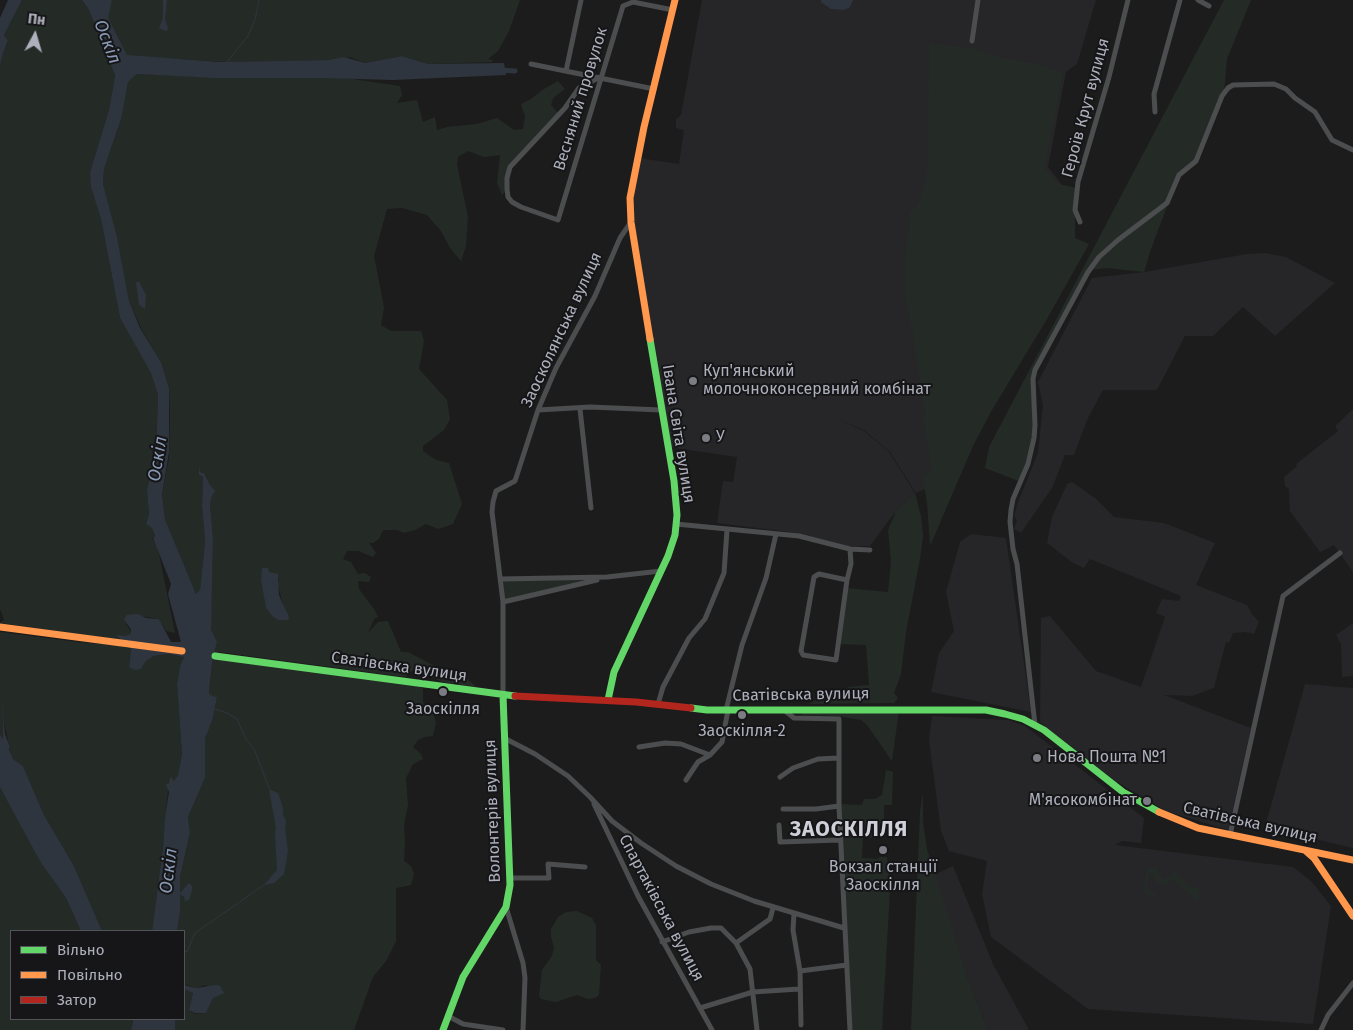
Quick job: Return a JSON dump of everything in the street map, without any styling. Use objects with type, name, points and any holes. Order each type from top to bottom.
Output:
[{"type":"main road","name":"Заосколянська вулиця","points":[[630,222],[630,198],[676,0]]},
{"type":"main road","name":"Івана Світа вулиця","points":[[608,700],[614,672],[661,571],[675,535],[676,524],[674,481],[630,222]]},
{"type":"main road","points":[[2,627],[182,651]]},
{"type":"main road","name":"Сватівська вулиця","points":[[215,656],[503,695],[608,700],[707,710],[986,710],[1023,719],[1035,725],[1059,740],[1103,778],[1145,806],[1165,816],[1198,828],[1353,860]]},
{"type":"main road","name":"Волонтерів вулиця","points":[[443,1030],[463,976],[489,937],[506,906],[510,878],[503,695]]},
{"type":"main road","points":[[1306,851],[1318,864],[1353,916]]},
{"type":"street","points":[[566,71],[581,0]]},
{"type":"street","points":[[972,41],[978,0]]},
{"type":"street","name":"Героїв Крут вулиця","points":[[1080,222],[1075,210],[1078,182],[1109,77],[1128,0]]},
{"type":"street","points":[[1155,112],[1154,94],[1180,0]]},
{"type":"street","points":[[1198,0],[1209,6]]},
{"type":"street","name":"Весняний провулок","points":[[600,77],[579,88],[565,108],[510,167],[507,189],[508,197],[512,202],[558,220],[623,6],[633,2],[673,10]]},
{"type":"street","points":[[531,64],[654,89]]},
{"type":"street","points":[[1035,725],[1017,564],[1012,543],[1011,510],[1013,499],[1028,464],[1034,438],[1033,379],[1035,370],[1088,272],[1099,257],[1118,240],[1168,203],[1179,175],[1196,161],[1222,96],[1233,85],[1274,84],[1286,89],[1315,112],[1332,140],[1353,150]]},
{"type":"street","name":"Заосколянська вулиця","points":[[503,695],[503,602],[492,512],[496,490],[515,481],[538,410],[556,368],[595,296],[620,238],[630,222]]},
{"type":"street","points":[[538,410],[590,407],[661,410]]},
{"type":"street","points":[[580,409],[591,508]]},
{"type":"street","points":[[676,524],[799,536],[850,549],[870,550]]},
{"type":"street","points":[[658,704],[663,687],[689,638],[706,619],[724,573],[727,530]]},
{"type":"street","points":[[686,780],[698,762],[710,755],[722,742],[727,710],[742,646],[766,578],[776,534]]},
{"type":"street","points":[[846,580],[819,574],[814,578],[801,650],[803,654],[836,660],[846,580],[850,572],[850,549]]},
{"type":"street","points":[[1230,835],[1283,596],[1340,553]]},
{"type":"street","points":[[501,579],[607,577],[661,571]]},
{"type":"street","points":[[503,602],[607,577]]},
{"type":"street","points":[[784,710],[794,718],[839,719],[840,840],[850,1030]]},
{"type":"street","points":[[504,738],[544,759],[568,776],[612,821],[641,844],[676,866],[711,884],[773,908],[844,928]]},
{"type":"street","points":[[639,747],[665,743],[681,744],[710,755]]},
{"type":"street","points":[[780,777],[792,768],[818,759],[840,758]]},
{"type":"street","name":"Спартаківська вулиця","points":[[590,797],[662,942],[712,1030]]},
{"type":"street","points":[[783,809],[816,809],[839,806]]},
{"type":"street","points":[[779,825],[780,842],[840,840]]},
{"type":"street","points":[[510,878],[549,878],[548,864],[586,867]]},
{"type":"street","points":[[506,906],[523,963],[525,978],[523,1030]]},
{"type":"street","points":[[736,943],[770,919],[773,908]]},
{"type":"street","points":[[794,913],[793,930],[800,971],[801,1025]]},
{"type":"street","points":[[662,942],[689,932],[721,928],[736,943],[750,969],[757,1030]]},
{"type":"street","points":[[800,971],[848,965]]},
{"type":"street","points":[[1321,1030],[1328,1015],[1353,983]]},
{"type":"street","points":[[700,1008],[753,992],[799,988]]},
{"type":"street","points":[[448,1016],[463,1024],[503,1030]]},
{"type":"shaded area","points":[[22,0],[82,0],[89,10],[115,74],[109,110],[90,172],[120,318],[151,372],[158,395],[156,452],[147,490],[149,514],[146,524],[152,528],[155,536],[152,538],[158,549],[175,633],[166,631],[159,619],[141,616],[126,624],[132,634],[121,640],[0,623],[4,620],[0,609],[0,66],[8,42],[4,35]]},
{"type":"shaded area","points":[[112,0],[163,0],[163,15],[167,0],[520,0],[509,31],[498,51],[488,59],[493,60],[492,62],[428,64],[402,56],[365,63],[350,57],[329,60],[227,62],[127,56],[107,18]]},
{"type":"shaded area","points":[[702,0],[1096,0],[1077,64],[1066,72],[1048,167],[1067,191],[940,482],[916,493],[890,452],[864,430],[838,419],[864,431],[889,452],[915,493],[889,520],[870,546],[847,546],[789,532],[717,523],[723,481],[733,482],[737,457],[668,447],[632,204],[639,158],[679,164],[684,130],[676,128],[676,119],[681,115]]},
{"type":"shaded area","points":[[1224,0],[1251,0],[1227,59],[1224,92],[1196,161],[1179,174],[1144,272],[1107,268],[1090,270],[1035,370],[1035,425],[1028,464],[1019,481],[985,468],[989,447]]},
{"type":"shaded area","points":[[929,43],[971,48],[1001,58],[1042,65],[1063,73],[1044,168],[1058,184],[1077,188],[1075,238],[1089,244],[973,446],[930,546],[923,476],[932,470],[923,419],[925,413],[913,334],[905,294],[905,264],[910,213],[918,205],[927,178]]},
{"type":"shaded area","points":[[137,74],[242,78],[346,78],[400,86],[402,95],[397,103],[417,100],[423,122],[435,117],[437,130],[477,124],[497,118],[514,130],[523,129],[525,116],[521,104],[558,81],[565,89],[553,98],[551,105],[559,114],[515,160],[508,174],[507,189],[502,195],[497,183],[500,155],[484,157],[468,151],[458,157],[457,165],[468,217],[466,246],[461,261],[450,248],[441,231],[427,215],[402,208],[387,209],[374,256],[384,307],[381,325],[391,331],[421,331],[424,341],[419,369],[447,400],[450,419],[444,430],[423,446],[423,451],[436,460],[449,463],[462,504],[453,524],[438,529],[426,524],[404,533],[397,530],[383,530],[379,539],[369,543],[376,553],[373,557],[358,551],[347,551],[343,559],[351,562],[358,574],[365,573],[371,577],[369,582],[358,581],[359,589],[378,617],[374,619],[368,633],[378,622],[388,621],[401,652],[408,652],[450,674],[466,678],[477,687],[442,682],[423,673],[412,671],[405,677],[219,652],[217,657],[417,685],[423,689],[423,702],[434,715],[436,723],[433,736],[418,740],[413,747],[421,754],[423,759],[413,764],[406,778],[408,805],[404,825],[404,861],[411,866],[414,874],[411,885],[396,888],[396,941],[386,961],[373,977],[354,1030],[175,1030],[175,1020],[185,1020],[185,989],[193,993],[189,1010],[196,1014],[206,1013],[213,998],[206,985],[196,988],[185,984],[185,930],[177,930],[180,912],[180,877],[190,834],[188,817],[205,778],[205,739],[213,718],[217,697],[210,696],[209,692],[212,663],[217,642],[210,631],[213,537],[210,504],[212,496],[210,485],[204,473],[200,472],[200,469],[199,475],[203,477],[202,506],[205,541],[200,591],[196,594],[165,519],[162,494],[169,458],[169,388],[161,362],[142,330],[129,301],[117,239],[103,184],[104,169],[117,131],[128,82]],"holes":[[[268,572],[279,578],[278,585],[284,609],[278,620],[272,616],[266,607],[261,581]]]},
{"type":"shaded area","points":[[1265,253],[1286,257],[1335,283],[1275,336],[1243,307],[1213,336],[1185,336],[1157,390],[1103,390],[1087,420],[1074,455],[1065,455],[1052,488],[1021,533],[1014,529],[1017,520],[1014,516],[1018,502],[1038,453],[1043,405],[1038,382],[1092,278],[1144,272],[1247,254]]},
{"type":"shaded area","points":[[1353,409],[1353,572],[1334,545],[1320,552],[1290,511],[1289,489],[1285,486],[1284,477],[1297,466],[1296,464],[1338,431],[1335,426]]},
{"type":"shaded area","points":[[1072,482],[1095,498],[1114,517],[1164,523],[1215,543],[1196,585],[1247,605],[1259,622],[1254,634],[1245,632],[1233,633],[1229,643],[1226,642],[1214,688],[1192,696],[1164,695],[1251,728],[1228,830],[1166,811],[1114,780],[1040,722],[1041,618],[1050,616],[1096,671],[1141,687],[1165,617],[1156,613],[1162,599],[1179,601],[1181,596],[1090,559],[1084,568],[1073,563],[1047,543],[1052,517],[1067,484]]},
{"type":"shaded area","points":[[915,493],[921,516],[923,536],[906,632],[901,674],[894,693],[898,698],[894,703],[809,704],[825,695],[838,694],[848,687],[869,685],[866,645],[839,644],[845,588],[888,592],[891,562],[888,530],[896,512]]},
{"type":"shaded area","points":[[971,534],[1006,538],[1031,712],[931,692],[939,653],[954,631],[946,592],[960,542]]},
{"type":"shaded area","points":[[607,577],[503,602],[501,579]]},
{"type":"shaded area","points":[[1353,623],[1353,676],[1342,677],[1341,644],[1336,635]]},
{"type":"shaded area","points":[[0,632],[85,643],[117,645],[131,649],[129,667],[141,669],[146,661],[154,656],[168,654],[184,657],[180,666],[177,684],[182,754],[178,775],[174,782],[170,776],[169,779],[152,930],[102,930],[74,866],[44,815],[23,766],[13,759],[2,712],[3,741],[0,735]]},
{"type":"shaded area","points":[[1305,684],[1353,688],[1353,848],[1265,827]]},
{"type":"shaded area","points":[[899,711],[892,761],[867,725],[861,720],[836,716],[802,715],[799,712]]},
{"type":"shaded area","points":[[932,716],[1008,720],[1025,726],[1144,818],[1141,843],[1122,841],[1115,845],[1293,867],[1312,882],[1331,906],[1313,1024],[1088,1009],[991,937],[982,894],[987,861],[949,851],[941,831],[929,740]]},
{"type":"shaded area","points":[[886,770],[893,772],[892,805],[884,805],[884,823],[880,823],[879,837],[863,838],[862,858],[878,859],[879,857],[887,857],[890,890],[882,1030],[850,1030],[839,804],[862,805],[864,799],[875,799],[882,795]]},
{"type":"shaded area","points":[[0,787],[18,815],[41,863],[66,898],[81,930],[10,930],[10,1020],[132,1020],[133,1023],[131,1030],[0,1030]]},
{"type":"shaded area","points":[[923,793],[923,823],[927,849],[967,977],[988,1030],[911,1030],[920,811]]},
{"type":"shaded area","points":[[953,866],[993,964],[1029,1030],[988,1030],[927,878]]},
{"type":"shaded area","points":[[1154,867],[1158,869],[1163,879],[1166,879],[1175,872],[1191,888],[1205,891],[1198,893],[1200,899],[1196,900],[1173,879],[1164,885],[1156,881],[1152,873],[1149,875],[1147,887],[1157,898],[1149,896],[1144,889],[1146,873]]},
{"type":"shaded area","points":[[577,911],[592,918],[596,925],[596,960],[601,965],[599,995],[588,999],[577,995],[556,1002],[541,999],[539,996],[542,970],[552,956],[554,948],[551,929],[558,917],[566,912]]},
{"type":"water","points":[[8,0],[22,0],[4,35],[8,41],[0,66],[0,18]]},
{"type":"water","name":"Оскіл","points":[[82,0],[112,0],[108,18],[127,55],[220,62],[329,60],[344,57],[365,63],[402,56],[428,64],[504,63],[506,75],[393,80],[215,78],[137,74],[128,82],[121,119],[104,169],[103,184],[117,237],[129,301],[140,328],[161,362],[169,388],[169,452],[162,494],[165,519],[196,594],[200,590],[205,541],[202,506],[203,477],[199,475],[199,465],[200,472],[204,473],[215,491],[210,504],[213,537],[211,630],[217,642],[212,663],[209,692],[210,695],[217,697],[213,718],[205,739],[205,778],[188,817],[190,833],[180,877],[180,893],[189,883],[192,886],[192,890],[189,900],[185,901],[184,897],[180,894],[177,930],[152,930],[169,792],[166,785],[169,783],[170,776],[174,781],[178,775],[182,754],[177,684],[180,666],[184,657],[168,654],[154,656],[146,661],[141,669],[134,670],[129,667],[131,649],[116,635],[125,636],[131,634],[131,630],[124,619],[127,615],[138,614],[146,618],[159,619],[171,642],[181,642],[168,594],[171,584],[153,538],[155,536],[152,528],[146,524],[149,514],[147,490],[156,452],[158,395],[151,373],[120,318],[101,219],[91,187],[90,172],[109,110],[115,75],[89,10]]},
{"type":"water","points":[[163,0],[167,0],[165,19],[168,29],[166,31],[159,28],[163,18]]},
{"type":"water","points":[[821,0],[853,0],[850,7],[844,10],[831,9]]},
{"type":"water","points":[[136,282],[139,282],[146,295],[145,309],[139,305]]},
{"type":"water","points":[[262,568],[268,568],[269,572],[278,574],[279,595],[289,620],[278,620],[266,608],[261,581]]},
{"type":"water","points":[[2,704],[5,734],[13,759],[23,766],[44,815],[74,866],[102,930],[81,930],[66,898],[41,863],[0,787],[0,735],[3,739]]},
{"type":"water","points":[[269,789],[278,793],[283,808],[288,851],[284,874],[274,883],[264,885],[277,870],[276,828]]},
{"type":"water","points":[[185,985],[196,988],[216,985],[220,986],[224,993],[213,998],[206,1013],[195,1013],[189,1010],[193,993],[185,989]]},
{"type":"water","points":[[132,1020],[175,1020],[175,1030],[131,1030]]},
{"type":"waterway","points":[[227,62],[248,36],[255,20],[259,0]]},
{"type":"waterway","points":[[498,70],[515,71]]},
{"type":"waterway","points":[[215,709],[237,719],[246,739],[254,749],[269,788]]},
{"type":"waterway","points":[[185,951],[187,952],[195,933],[264,885]]},
{"type":"traffic: fast","points":[[608,700],[614,672],[668,556],[675,535],[677,515],[674,481],[650,339]]},
{"type":"traffic: fast","points":[[215,656],[515,696]]},
{"type":"traffic: fast","points":[[443,1030],[463,977],[506,907],[510,885],[503,695]]},
{"type":"traffic: fast","points":[[691,708],[707,710],[986,710],[1005,714],[1023,719],[1044,730],[1123,792],[1159,812]]},
{"type":"traffic: slow","points":[[650,339],[631,222],[630,198],[644,127],[675,0]]},
{"type":"traffic: slow","points":[[0,627],[182,651]]},
{"type":"traffic: slow","points":[[1159,812],[1198,828],[1353,860]]},
{"type":"traffic: slow","points":[[1306,851],[1314,858],[1353,916]]},
{"type":"traffic: jam","points":[[515,696],[636,702],[691,708]]},
{"type":"place","name":"Куп'янський молочноконсервний комбінат","points":[[693,381]]},
{"type":"place","name":"У","points":[[706,438]]},
{"type":"place","name":"Заоскілля","points":[[443,692]]},
{"type":"place","name":"Заоскілля-2","points":[[742,715]]},
{"type":"place","name":"Нова Пошта №1","points":[[1037,758]]},
{"type":"place","name":"М'ясокомбінат","points":[[1147,801]]},
{"type":"place","name":"Вокзал станції Заоскілля","points":[[883,850]]},
{"type":"district","name":"ЗАОСКIЛЛЯ","points":[[849,830]]}]
